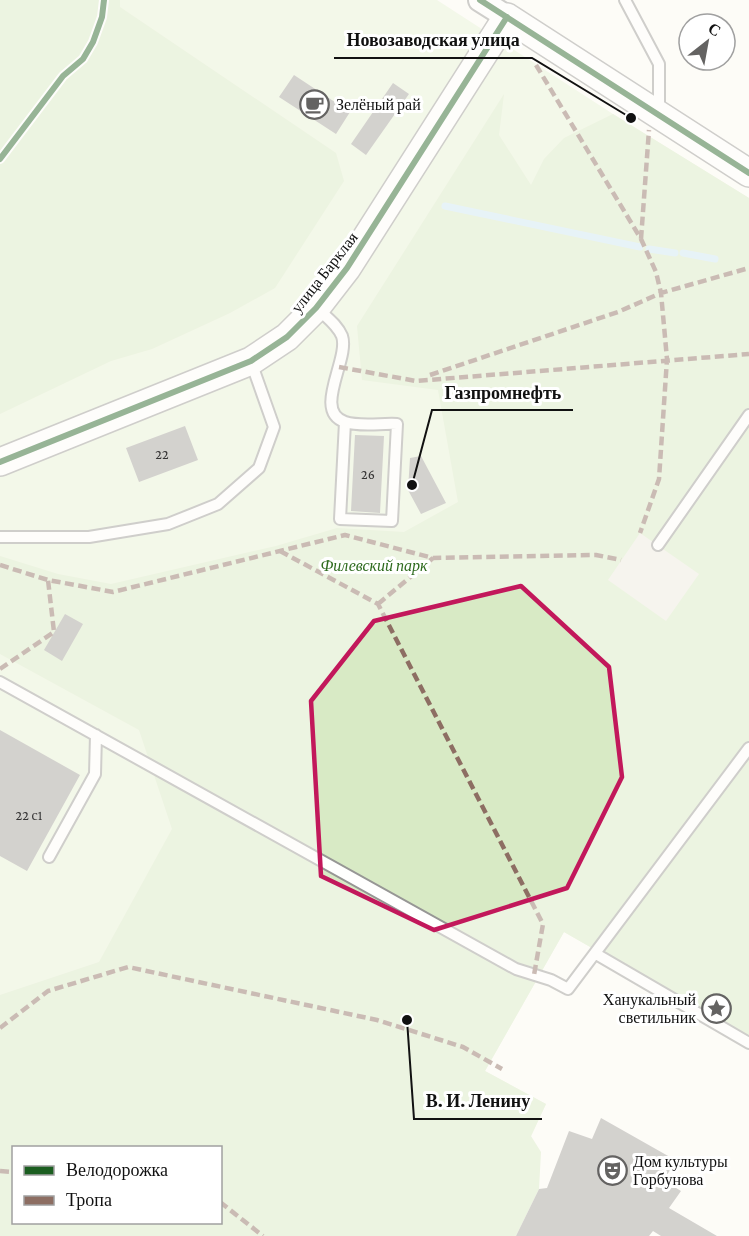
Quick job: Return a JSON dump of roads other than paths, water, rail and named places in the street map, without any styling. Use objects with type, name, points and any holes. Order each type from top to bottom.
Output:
[{"type":"street","points":[[480,0],[749,173]]},
{"type":"street","name":"улица Барклая","points":[[0,462],[251,361],[287,337],[316,308],[347,268],[399,190],[507,17]]},
{"type":"lane","points":[[625,0],[659,64],[659,115]]},
{"type":"lane","points":[[316,308],[336,325],[343,337],[344,349],[330,405],[334,415],[345,422],[397,424],[392,521],[340,519],[345,422]]},
{"type":"lane","points":[[0,537],[89,537],[168,524],[218,504],[259,468],[274,427],[251,361]]},
{"type":"lane","points":[[658,545],[749,415]]},
{"type":"lane","points":[[0,682],[516,969],[551,980],[568,989],[749,748]]},
{"type":"lane","points":[[49,857],[95,774],[96,735]]},
{"type":"lane","points":[[596,954],[749,1043]]},
{"type":"waterway","points":[[445,206],[640,247]]},
{"type":"waterway","points":[[649,249],[675,253]]},
{"type":"waterway","points":[[683,253],[715,259]]},
{"type":"place","name":"Зелёный рай","points":[[315,104]]},
{"type":"place","name":"Новозаводская улица","points":[[631,118]]},
{"type":"place","name":"Газпромнефть","points":[[412,485]]},
{"type":"place","name":"Ханукальный светильник","points":[[717,1008]]},
{"type":"place","name":"В. И. Ленину","points":[[407,1020]]},
{"type":"place","name":"Дом культуры Горбунова","points":[[612,1170]]},
{"type":"park label","name":"Филевский парк","points":[[374,565]]}]
